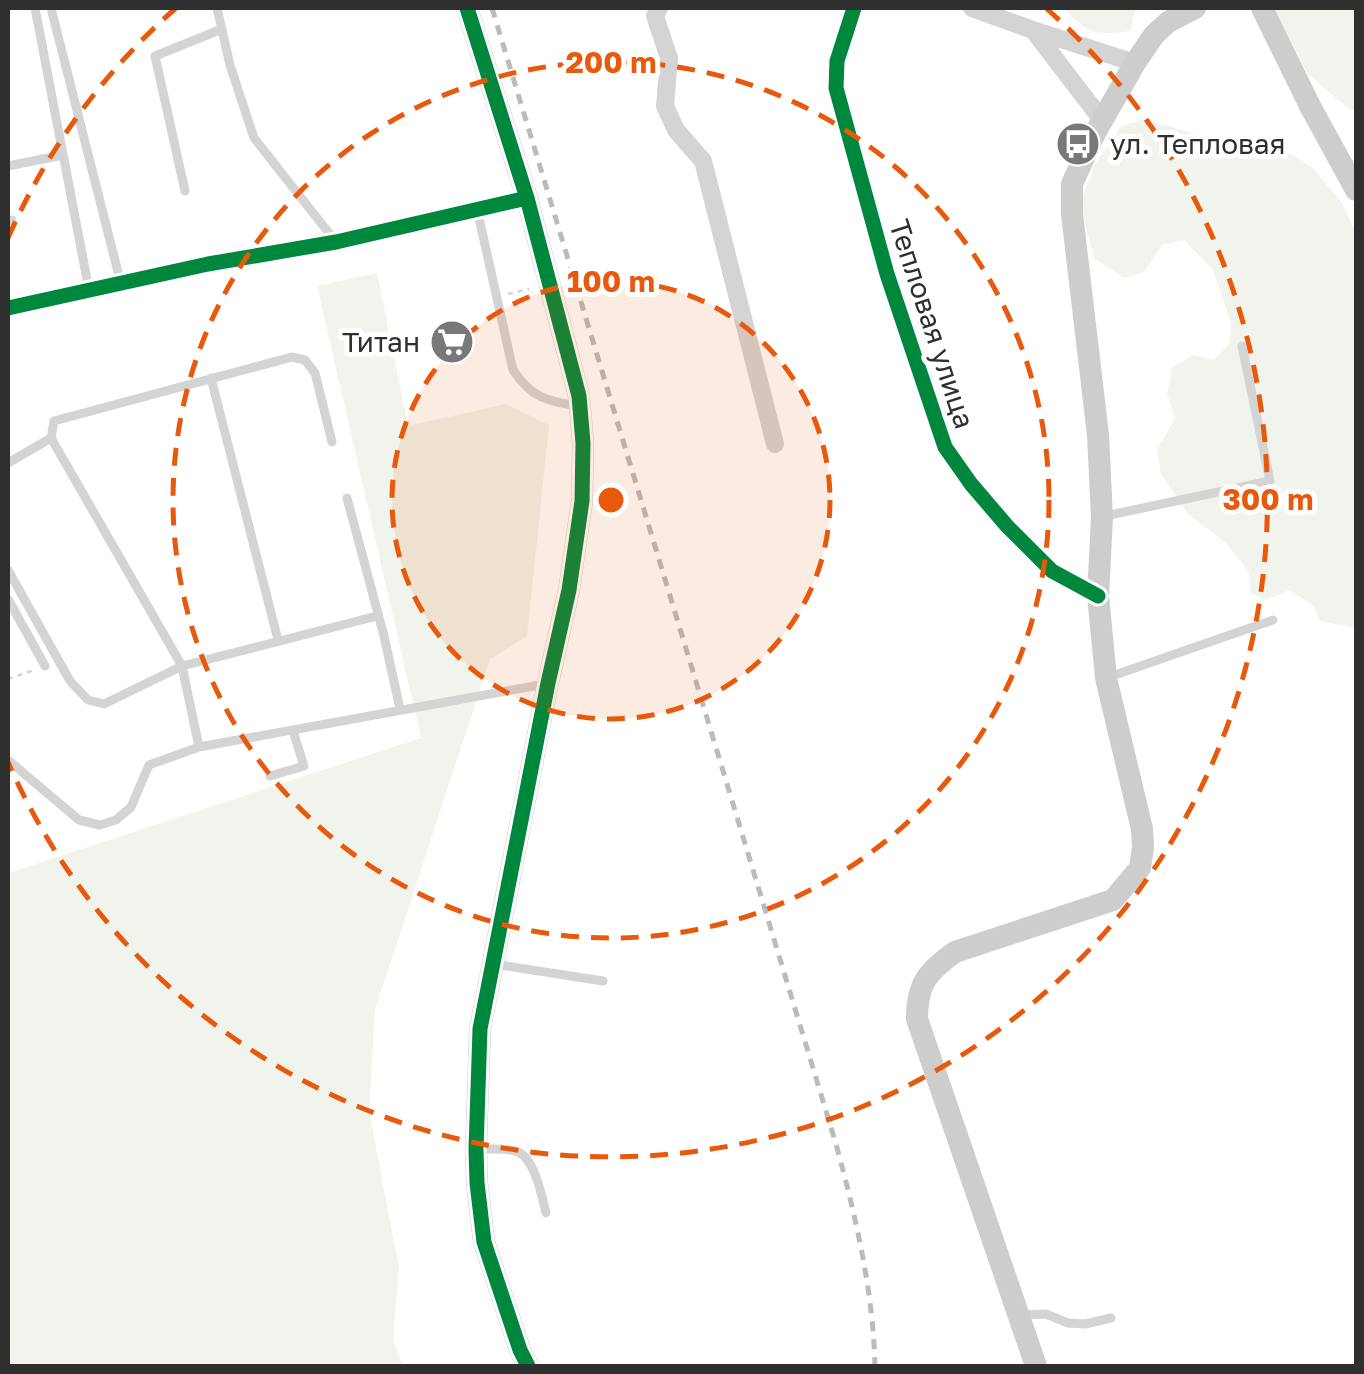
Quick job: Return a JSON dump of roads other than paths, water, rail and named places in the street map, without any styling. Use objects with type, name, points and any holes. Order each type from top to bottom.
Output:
[{"type":"street","points":[[467,8],[527,198],[579,396],[584,443],[582,501],[569,590],[480,1029],[476,1149],[484,1242],[528,1366]]},
{"type":"street","points":[[659,8],[655,16],[669,58],[665,106],[676,130],[703,161],[775,444]]},
{"type":"street","name":"Тепловая улица","points":[[854,8],[837,61],[836,88],[887,274],[945,446],[970,484],[1052,571],[1098,596]]},
{"type":"street","points":[[972,8],[1135,63]]},
{"type":"street","points":[[1036,1366],[917,1019],[917,1002],[934,967],[955,952],[1113,900],[1140,868],[1142,829],[1106,678],[1098,596],[1102,516],[1098,435],[1072,214],[1072,184],[1102,120],[1154,35],[1194,8]]},
{"type":"street","points":[[1262,8],[1356,190]]},
{"type":"street","points":[[1034,30],[1102,120]]},
{"type":"street","points":[[8,308],[208,264],[336,242],[527,198]]},
{"type":"lane","points":[[35,8],[89,290]]},
{"type":"lane","points":[[51,8],[121,284]]},
{"type":"lane","points":[[217,8],[230,65],[254,138],[336,242]]},
{"type":"lane","points":[[185,192],[155,56],[222,29]]},
{"type":"lane","points":[[8,166],[64,155]]},
{"type":"lane","points":[[477,209],[513,370],[525,388],[548,402],[580,407]]},
{"type":"lane","points":[[1102,516],[1270,481],[1242,346]]},
{"type":"lane","points":[[199,747],[182,666],[51,438],[54,420],[292,357],[305,360],[315,373],[332,442]]},
{"type":"lane","points":[[211,378],[278,640]]},
{"type":"lane","points":[[8,463],[51,438]]},
{"type":"lane","points":[[347,498],[400,709]]},
{"type":"lane","points":[[8,570],[70,681],[88,700],[104,704],[182,666],[377,616]]},
{"type":"lane","points":[[8,599],[44,666]]},
{"type":"lane","points":[[1106,678],[1273,620]]},
{"type":"lane","points":[[8,760],[79,820],[100,825],[116,820],[130,807],[149,765],[199,747],[548,683]]},
{"type":"lane","points":[[270,776],[304,766],[294,731]]},
{"type":"lane","points":[[493,964],[603,981]]},
{"type":"lane","points":[[476,1149],[517,1151],[527,1159],[546,1213]]},
{"type":"lane","points":[[1018,1315],[1046,1314],[1068,1323],[1085,1324],[1112,1318]]},
{"type":"railway","points":[[492,8],[836,1144],[862,1254],[875,1366]]},
{"type":"place","name":"ул. Тепловая","points":[[1078,144]]},
{"type":"place","name":"Титан","points":[[452,342]]}]
